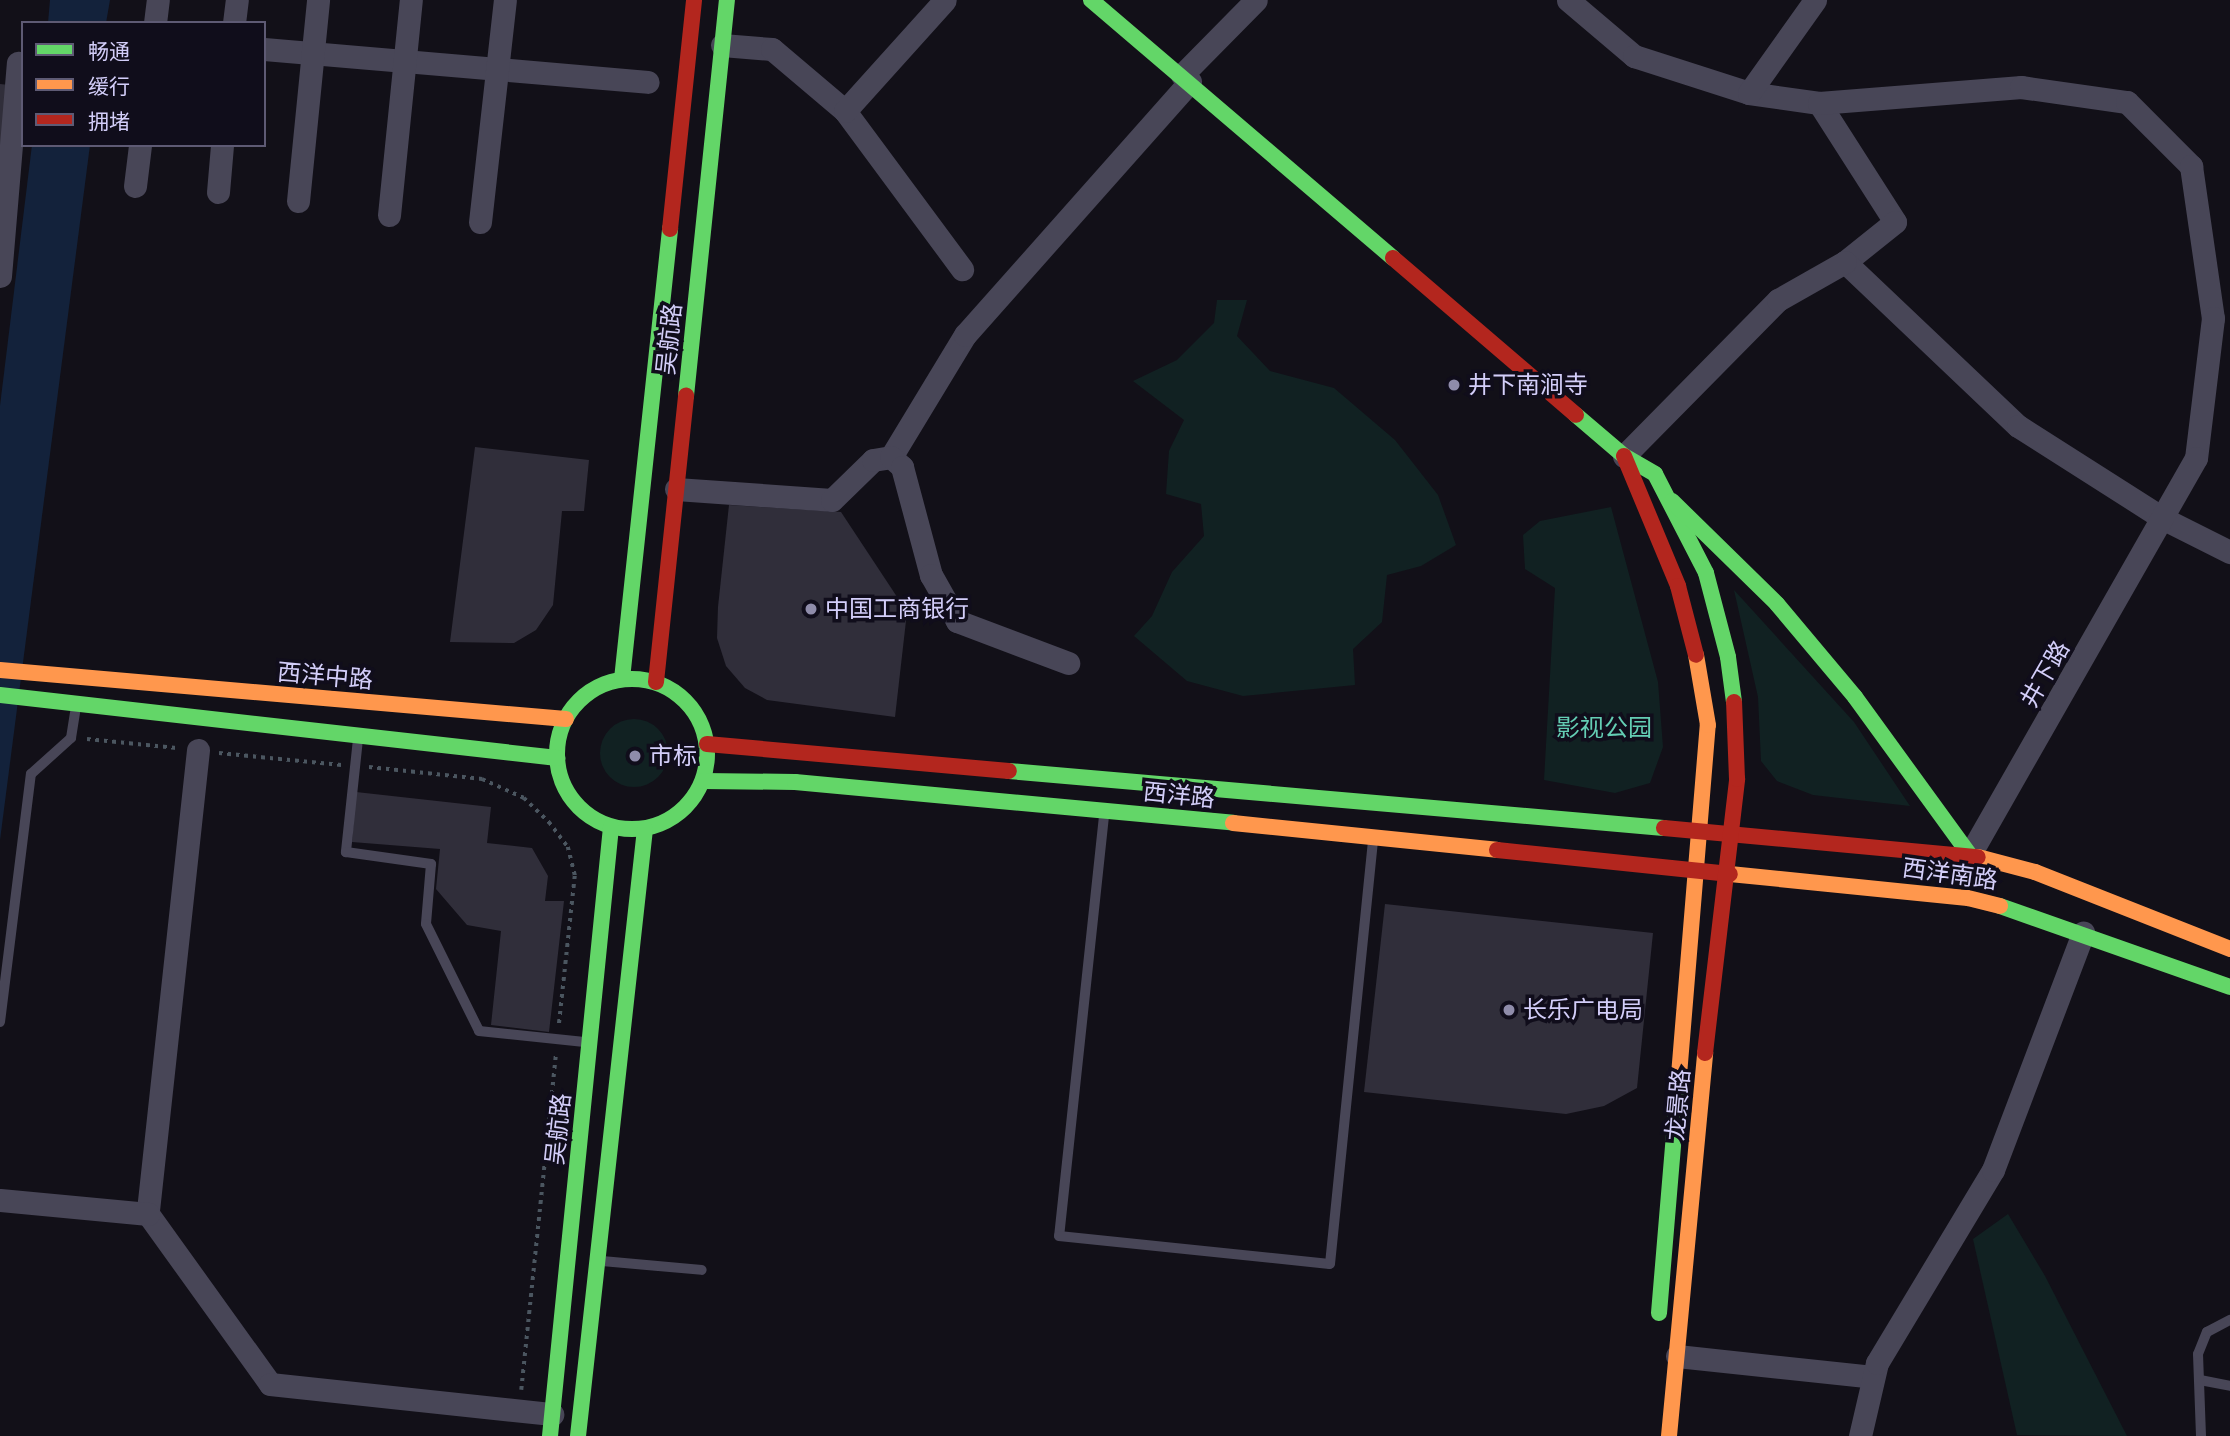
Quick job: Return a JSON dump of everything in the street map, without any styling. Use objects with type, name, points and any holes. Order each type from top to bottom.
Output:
[{"type":"main road","name":"吴航路","points":[[622,679],[694,0]]},
{"type":"main road","name":"吴航路","points":[[656,682],[727,0]]},
{"type":"main road","points":[[1091,0],[1624,456],[1655,474],[1672,501],[1794,625],[1855,698],[1970,855]]},
{"type":"main road","points":[[1624,456],[1678,586],[1703,683],[1708,725],[1657,1332]]},
{"type":"main road","name":"龙景路","points":[[1670,1436],[1724,872],[1737,779],[1737,730],[1722,626],[1706,573],[1672,501]]},
{"type":"main road","points":[[632,587],[666,590]]},
{"type":"main road","name":"西洋中路","points":[[0,670],[566,719]]},
{"type":"main road","points":[[622,679],[656,682],[690,706],[707,744],[703,781],[681,813],[645,829],[611,827],[590,817],[573,802],[562,781],[557,758],[566,719],[585,696],[622,679]]},
{"type":"main road","points":[[0,695],[557,758]]},
{"type":"main road","points":[[423,744],[427,707]]},
{"type":"main road","name":"西洋路","points":[[707,744],[1652,830]]},
{"type":"main road","points":[[794,782],[798,753]]},
{"type":"main road","name":"西洋路","points":[[703,781],[794,782],[1650,864]]},
{"type":"main road","name":"吴航路","points":[[551,1425],[611,827]]},
{"type":"main road","points":[[578,1436],[595,1260],[645,829]]},
{"type":"main road","name":"西洋南路","points":[[1652,830],[1728,836],[1783,836],[1970,855],[2035,872],[2230,949]]},
{"type":"main road","name":"西洋南路","points":[[1650,864],[1998,903],[2230,987]]},
{"type":"main road","points":[[598,963],[630,967]]},
{"type":"street","points":[[155,21],[158,0]]},
{"type":"street","points":[[234,21],[237,0]]},
{"type":"street","points":[[298,201],[318,0]]},
{"type":"street","points":[[389,215],[411,0]]},
{"type":"street","points":[[480,222],[505,0]]},
{"type":"street","points":[[845,111],[944,0]]},
{"type":"street","points":[[676,489],[832,500],[873,460],[891,457],[965,335],[1256,0]]},
{"type":"street","name":"井下路","points":[[1568,0],[1634,56],[1749,93],[1819,103],[2021,87],[2127,102],[2191,166],[2213,318],[2196,458],[2164,519],[1970,855]]},
{"type":"street","points":[[1749,93],[1815,0]]},
{"type":"street","points":[[722,45],[772,49],[845,111],[962,268]]},
{"type":"street","points":[[266,49],[648,82]]},
{"type":"street","points":[[0,276],[18,62]]},
{"type":"street","points":[[1624,456],[1779,300],[1845,262],[1895,222],[1819,103]]},
{"type":"street","points":[[135,186],[140,147]]},
{"type":"street","points":[[218,192],[222,147]]},
{"type":"street","points":[[1845,262],[2018,426],[2164,519],[2230,552]]},
{"type":"street","points":[[891,457],[902,467],[931,575],[957,621],[1068,663]]},
{"type":"street","points":[[198,750],[148,1214],[270,1384],[551,1425]]},
{"type":"street","points":[[1860,1436],[1877,1363],[1993,1170],[2083,933]]},
{"type":"street","points":[[0,1200],[148,1214]]},
{"type":"street","points":[[1677,1356],[1873,1377]]},
{"type":"lane","points":[[0,1022],[31,774],[71,738],[76,703]]},
{"type":"lane","points":[[358,736],[346,852],[431,864],[426,924],[479,1031],[590,1042]]},
{"type":"lane","points":[[1105,810],[1059,1236],[1330,1264],[1373,837]]},
{"type":"lane","points":[[595,1260],[702,1270]]},
{"type":"lane","points":[[2204,1435],[2198,1354],[2207,1332],[2230,1320]]},
{"type":"lane","points":[[2200,1380],[2230,1386]]},
{"type":"green space","points":[[1217,300],[1247,300],[1237,336],[1270,371],[1334,388],[1395,440],[1438,495],[1456,545],[1421,566],[1387,575],[1382,622],[1353,649],[1355,685],[1243,696],[1187,681],[1134,636],[1152,616],[1172,572],[1204,536],[1201,504],[1166,494],[1169,451],[1184,420],[1133,381],[1177,360],[1214,323]]},
{"type":"green space","name":"影视公园","points":[[1611,507],[1658,682],[1663,747],[1650,783],[1615,793],[1544,780],[1555,588],[1525,569],[1523,535],[1540,521]]},
{"type":"green space","points":[[1734,590],[1854,722],[1910,806],[1813,795],[1777,781],[1761,761],[1758,697]]},
{"type":"green space","points":[[627,719],[641,719],[653,724],[663,734],[668,753],[663,772],[653,782],[641,787],[627,787],[615,782],[605,772],[600,760],[600,746],[605,734],[615,724]]},
{"type":"green space","points":[[2008,1214],[2045,1276],[2127,1436],[2017,1435],[1973,1239]]},
{"type":"water","points":[[50,0],[110,0],[106,21],[48,21]]},
{"type":"water","points":[[32,147],[90,147],[0,840],[0,406]]},
{"type":"building","points":[[0,84],[9,85],[0,159]]},
{"type":"building","points":[[475,447],[589,460],[584,511],[562,511],[553,605],[536,630],[514,643],[450,642]]},
{"type":"building","name":"中国工商银行","points":[[729,505],[841,512],[907,612],[895,717],[767,700],[745,688],[726,666],[717,638]]},
{"type":"building","points":[[356,792],[491,807],[487,843],[532,848],[548,876],[545,901],[564,901],[549,1032],[491,1025],[501,931],[467,925],[436,889],[440,849],[352,842]]},
{"type":"building","name":"长乐广电局","points":[[1385,904],[1653,933],[1637,1088],[1604,1106],[1566,1114],[1364,1092]]},
{"type":"traffic: fast","points":[[686,396],[727,0]]},
{"type":"traffic: fast","points":[[1091,0],[1393,258]]},
{"type":"traffic: fast","points":[[622,679],[670,229]]},
{"type":"traffic: fast","points":[[1576,415],[1624,456],[1655,474],[1706,573],[1728,657],[1734,702]]},
{"type":"traffic: fast","points":[[1672,501],[1777,604],[1855,697],[1970,855]]},
{"type":"traffic: fast","points":[[632,679],[661,684],[685,701],[702,725],[707,754],[702,783],[685,807],[661,824],[632,829],[603,824],[579,807],[562,783],[557,754],[562,725],[579,701],[603,684],[632,679]]},
{"type":"traffic: fast","points":[[0,695],[557,758]]},
{"type":"traffic: fast","points":[[1009,771],[1664,828]]},
{"type":"traffic: fast","points":[[703,781],[795,782],[1233,823]]},
{"type":"traffic: fast","points":[[550,1436],[611,827]]},
{"type":"traffic: fast","points":[[578,1436],[645,829]]},
{"type":"traffic: fast","points":[[2000,906],[2230,987]]},
{"type":"traffic: fast","points":[[1659,1313],[1679,1075]]},
{"type":"traffic: slow","points":[[1679,1075],[1708,725],[1696,655]]},
{"type":"traffic: slow","points":[[0,670],[566,719]]},
{"type":"traffic: slow","points":[[1233,823],[1497,850]]},
{"type":"traffic: slow","points":[[1978,857],[2035,872],[2230,949]]},
{"type":"traffic: slow","points":[[1730,874],[1968,898],[2000,906]]},
{"type":"traffic: slow","points":[[1669,1436],[1705,1053]]},
{"type":"traffic: jam","points":[[670,229],[694,0]]},
{"type":"traffic: jam","points":[[1393,258],[1576,415]]},
{"type":"traffic: jam","points":[[656,682],[686,396]]},
{"type":"traffic: jam","points":[[1624,456],[1678,586],[1696,655]]},
{"type":"traffic: jam","points":[[1705,1053],[1737,779],[1734,702]]},
{"type":"traffic: jam","points":[[707,744],[1009,771]]},
{"type":"traffic: jam","points":[[1664,828],[1978,857]]},
{"type":"traffic: jam","points":[[1497,850],[1730,874]]},
{"type":"place","name":"井下南涧寺","points":[[1454,385]]},
{"type":"place","name":"中国工商银行","points":[[811,609]]},
{"type":"place","name":"市标","points":[[635,756]]},
{"type":"place","name":"长乐广电局","points":[[1509,1010]]}]
